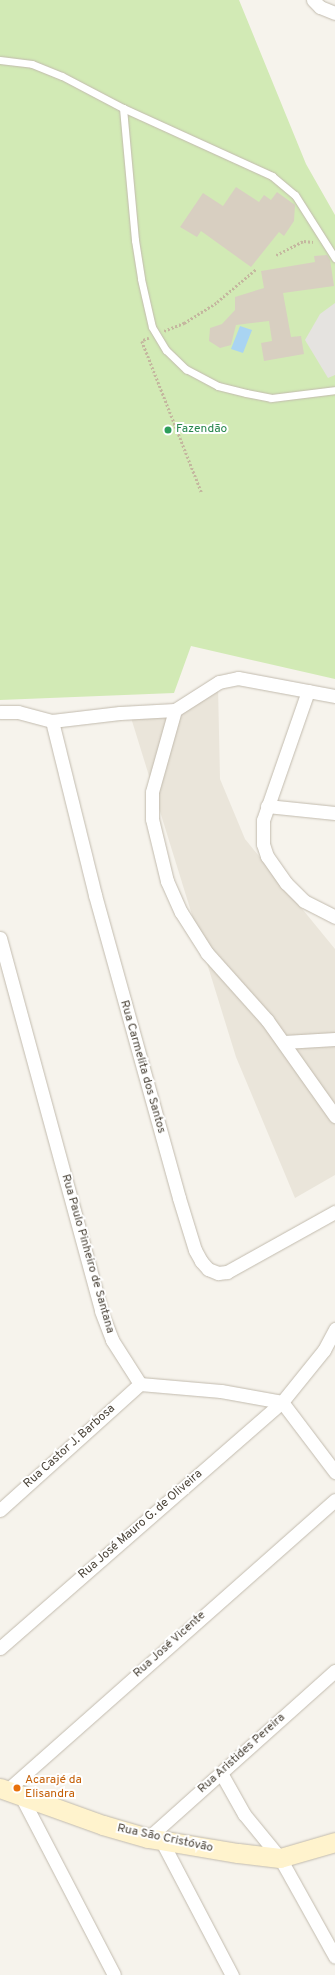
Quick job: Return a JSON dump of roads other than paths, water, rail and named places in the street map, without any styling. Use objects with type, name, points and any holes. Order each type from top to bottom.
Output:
[{"type":"main road","name":"Rua São Cristóvão","points":[[9,1792],[155,1839],[238,1853],[280,1858],[335,1842]]},
{"type":"street","points":[[313,0],[320,7],[335,12]]},
{"type":"street","points":[[0,712],[18,712],[52,721],[120,713],[175,710],[229,678],[238,678],[335,696]]},
{"type":"street","points":[[308,691],[268,806],[262,832],[267,856],[274,867],[304,901],[335,917]]},
{"type":"street","points":[[175,710],[152,792],[152,819],[166,881],[180,912],[207,953],[284,1042],[335,1116]]},
{"type":"street","name":"Rua Carmelita dos Santos","points":[[52,721],[94,895],[179,1198],[198,1256],[208,1269],[218,1273],[227,1272],[335,1212]]},
{"type":"street","points":[[268,806],[335,813]]},
{"type":"street","name":"Rua Paulo Pinheiro de Santana","points":[[0,938],[101,1311],[112,1340],[140,1384]]},
{"type":"street","points":[[284,1042],[335,1038]]},
{"type":"street","points":[[282,1402],[324,1350],[335,1329]]},
{"type":"street","points":[[140,1384],[221,1390],[282,1402],[335,1472]]},
{"type":"street","name":"Rua Castor J. Barbosa","points":[[0,1510],[140,1384]]},
{"type":"street","name":"Rua José Mauro G. de Oliveira","points":[[0,1648],[282,1402]]},
{"type":"street","name":"Rua José Vicente","points":[[9,1792],[335,1500]]},
{"type":"street","name":"Rua Aristides Pereira","points":[[155,1839],[221,1773],[335,1671]]},
{"type":"street","points":[[221,1773],[244,1814],[280,1858],[335,1957]]},
{"type":"street","points":[[9,1792],[114,1975]]},
{"type":"street","points":[[155,1839],[232,1975]]},
{"type":"lane","points":[[0,60],[32,64],[62,76],[123,108],[272,176],[286,186],[335,258]]},
{"type":"lane","points":[[123,108],[135,240],[141,279],[152,327],[166,350],[186,369],[218,386],[246,393],[271,398],[335,390]]},
{"type":"water","points":[[240,326],[252,330],[243,353],[231,349]]},
{"type":"place","name":"Fazendão","points":[[168,430]]},
{"type":"place","name":"Acarajé da Elisandra","points":[[17,1788]]}]
